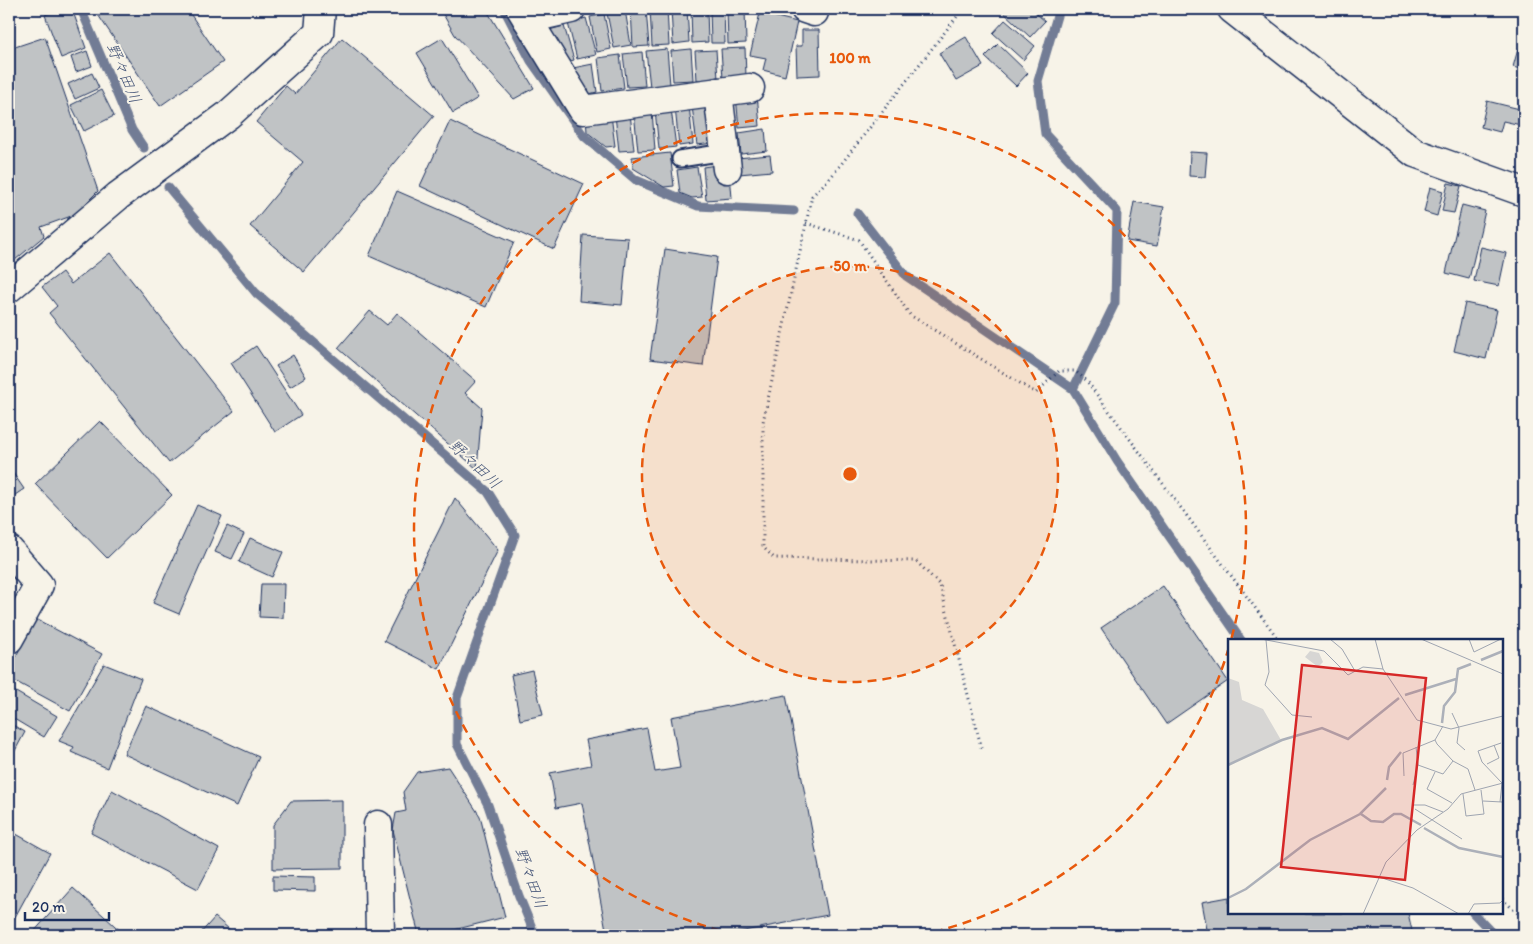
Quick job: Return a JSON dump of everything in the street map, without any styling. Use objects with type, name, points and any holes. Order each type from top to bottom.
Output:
[{"type":"street","points":[[9,288],[118,196],[228,115],[319,33],[320,9]]},
{"type":"street","points":[[571,9],[524,14],[583,110],[750,88]]},
{"type":"street","points":[[1232,9],[1415,153],[1524,192]]},
{"type":"street","points":[[718,92],[726,161]]},
{"type":"street","points":[[9,550],[39,585],[9,639]]},
{"type":"street","points":[[378,825],[380,935]]},
{"type":"lane","points":[[680,158],[726,161]]},
{"type":"path","points":[[963,9],[831,177],[812,196],[763,422],[763,547],[774,558],[916,561],[940,585],[982,750]]},
{"type":"path","points":[[806,224],[859,240],[910,315],[1036,393],[1059,371],[1076,371],[1086,380],[1278,639]]},
{"type":"path","points":[[1503,899],[1524,919]]},
{"type":"building","points":[[61,9],[72,9],[86,48],[61,58],[45,15]]},
{"type":"building","points":[[94,9],[110,9],[112,11],[115,9],[187,9],[223,62],[160,106]]},
{"type":"building","points":[[440,9],[486,9],[534,88],[514,99],[455,35]]},
{"type":"building","points":[[631,9],[646,9],[649,46],[633,47]]},
{"type":"building","points":[[650,9],[667,9],[669,45],[652,46]]},
{"type":"building","points":[[671,9],[687,9],[689,42],[673,44]]},
{"type":"building","points":[[691,9],[707,9],[708,42],[692,43]]},
{"type":"building","points":[[710,9],[724,9],[725,43],[711,43]]},
{"type":"building","points":[[727,9],[745,9],[746,43],[728,44]]},
{"type":"building","points":[[1005,9],[1031,9],[1045,21],[1030,37],[1002,11]]},
{"type":"building","points":[[625,10],[631,45],[614,48],[607,13]]},
{"type":"building","points":[[760,13],[797,22],[785,76],[763,70],[766,58],[750,55]]},
{"type":"building","points":[[604,14],[611,49],[597,52],[590,17]]},
{"type":"building","points":[[586,18],[596,55],[577,59],[568,23]]},
{"type":"building","points":[[1005,20],[1035,46],[1023,60],[993,33]]},
{"type":"building","points":[[564,26],[574,60],[559,64],[549,30]]},
{"type":"building","points":[[802,30],[819,30],[820,75],[797,76],[796,46],[802,46]]},
{"type":"building","points":[[45,37],[98,191],[74,215],[41,227],[44,236],[9,265],[9,49]]},
{"type":"building","points":[[966,37],[983,66],[956,81],[939,53]]},
{"type":"building","points":[[342,38],[434,116],[304,272],[250,226],[303,162],[256,122],[286,86],[295,94]]},
{"type":"building","points":[[442,38],[478,98],[453,113],[417,53]]},
{"type":"building","points":[[998,44],[1028,73],[1016,86],[985,57]]},
{"type":"building","points":[[745,48],[746,77],[723,79],[721,49]]},
{"type":"building","points":[[667,49],[670,85],[650,87],[646,51]]},
{"type":"building","points":[[691,49],[693,80],[673,81],[671,51]]},
{"type":"building","points":[[1518,49],[1524,50],[1524,70],[1513,67]]},
{"type":"building","points":[[716,50],[718,79],[697,80],[695,51]]},
{"type":"building","points":[[87,51],[92,66],[76,72],[71,57]]},
{"type":"building","points":[[642,52],[645,86],[627,87],[623,54]]},
{"type":"building","points":[[620,55],[624,88],[602,91],[598,58]]},
{"type":"building","points":[[593,64],[597,92],[589,94],[573,68]]},
{"type":"building","points":[[92,73],[99,88],[75,99],[68,84]]},
{"type":"building","points":[[101,90],[114,116],[84,131],[71,105]]},
{"type":"building","points":[[757,94],[760,126],[739,128],[736,96]]},
{"type":"building","points":[[1487,101],[1524,110],[1521,125],[1503,121],[1500,132],[1481,127]]},
{"type":"building","points":[[710,104],[714,143],[697,145],[692,106]]},
{"type":"building","points":[[689,105],[693,144],[679,146],[675,107]]},
{"type":"building","points":[[671,109],[676,147],[659,149],[655,110]]},
{"type":"building","points":[[652,111],[655,150],[638,151],[634,112]]},
{"type":"building","points":[[630,113],[634,150],[619,151],[615,115]]},
{"type":"building","points":[[611,115],[615,146],[606,147],[587,132],[586,118]]},
{"type":"building","points":[[450,121],[584,184],[554,249],[420,186]]},
{"type":"building","points":[[765,129],[767,151],[741,154],[739,133]]},
{"type":"building","points":[[1190,152],[1207,153],[1205,177],[1189,176]]},
{"type":"building","points":[[670,153],[674,186],[664,187],[633,168],[632,157]]},
{"type":"building","points":[[770,155],[772,171],[739,174],[737,158]]},
{"type":"building","points":[[716,165],[730,174],[732,198],[706,200],[703,167]]},
{"type":"building","points":[[697,167],[702,197],[692,198],[680,193],[677,170]]},
{"type":"building","points":[[1448,183],[1461,186],[1454,213],[1442,211]]},
{"type":"building","points":[[1430,187],[1443,191],[1437,216],[1424,212]]},
{"type":"building","points":[[397,191],[514,242],[486,307],[369,256]]},
{"type":"building","points":[[1134,202],[1164,207],[1157,246],[1127,241]]},
{"type":"building","points":[[1462,205],[1485,211],[1469,279],[1446,273]]},
{"type":"building","points":[[583,235],[628,238],[622,305],[579,301]]},
{"type":"building","points":[[1481,247],[1506,253],[1499,286],[1474,281]]},
{"type":"building","points":[[665,249],[717,257],[703,366],[650,359]]},
{"type":"building","points":[[110,253],[234,411],[169,463],[49,313],[57,306],[42,287],[62,272],[71,284]]},
{"type":"building","points":[[1465,303],[1497,310],[1486,359],[1454,351]]},
{"type":"building","points":[[370,311],[387,325],[397,313],[476,381],[465,393],[482,408],[477,469],[338,348]]},
{"type":"building","points":[[256,346],[301,415],[275,432],[231,363]]},
{"type":"building","points":[[293,355],[306,377],[290,387],[276,366]]},
{"type":"building","points":[[100,421],[172,495],[107,558],[35,484]]},
{"type":"building","points":[[11,470],[24,489],[9,499],[9,472]]},
{"type":"building","points":[[455,498],[498,550],[439,669],[384,641]]},
{"type":"building","points":[[197,505],[222,516],[179,614],[153,603]]},
{"type":"building","points":[[227,526],[244,534],[232,559],[215,552]]},
{"type":"building","points":[[250,538],[283,552],[272,577],[239,562]]},
{"type":"building","points":[[261,584],[284,584],[283,618],[259,617]]},
{"type":"building","points":[[1163,586],[1228,681],[1166,724],[1101,628]]},
{"type":"building","points":[[36,619],[102,654],[70,711],[9,678],[9,669]]},
{"type":"building","points":[[104,664],[141,679],[107,768],[71,752],[74,747],[59,741]]},
{"type":"building","points":[[532,670],[543,715],[520,720],[511,675]]},
{"type":"building","points":[[9,688],[57,716],[44,737],[9,716]]},
{"type":"building","points":[[786,695],[828,915],[723,935],[607,935],[582,803],[556,808],[550,773],[591,765],[586,740],[647,728],[655,772],[680,768],[671,717]]},
{"type":"building","points":[[146,706],[259,757],[237,806],[124,754]]},
{"type":"building","points":[[9,723],[25,732],[9,762]]},
{"type":"building","points":[[448,767],[480,816],[505,917],[434,935],[419,935],[393,830],[396,813],[406,811],[403,792],[417,772]]},
{"type":"building","points":[[112,790],[219,849],[198,889],[91,833]]},
{"type":"building","points":[[342,800],[342,868],[273,869],[273,825],[291,801]]},
{"type":"building","points":[[9,830],[50,853],[9,928]]},
{"type":"building","points":[[273,876],[315,877],[315,891],[273,890]]},
{"type":"building","points":[[73,888],[125,935],[31,935]]},
{"type":"building","points":[[1228,897],[1228,914],[1408,914],[1413,935],[1208,935],[1202,902]]},
{"type":"building","points":[[215,917],[236,935],[199,935]]},
{"type":"waterway","name":"野々田川","points":[[81,9],[132,130],[144,148]]},
{"type":"waterway","points":[[504,9],[531,61],[584,136],[636,180],[698,206],[794,211]]},
{"type":"waterway","points":[[1059,9],[1038,81],[1045,134],[1117,211],[1115,303],[1073,389]]},
{"type":"waterway","name":"野々田川","points":[[168,187],[256,293],[488,492],[515,535],[457,698],[457,744],[488,805],[519,896],[535,935]]},
{"type":"waterway","points":[[857,213],[906,276],[1073,389],[1117,461],[1240,639]]},
{"type":"waterway","points":[[1474,914],[1494,935]]}]
